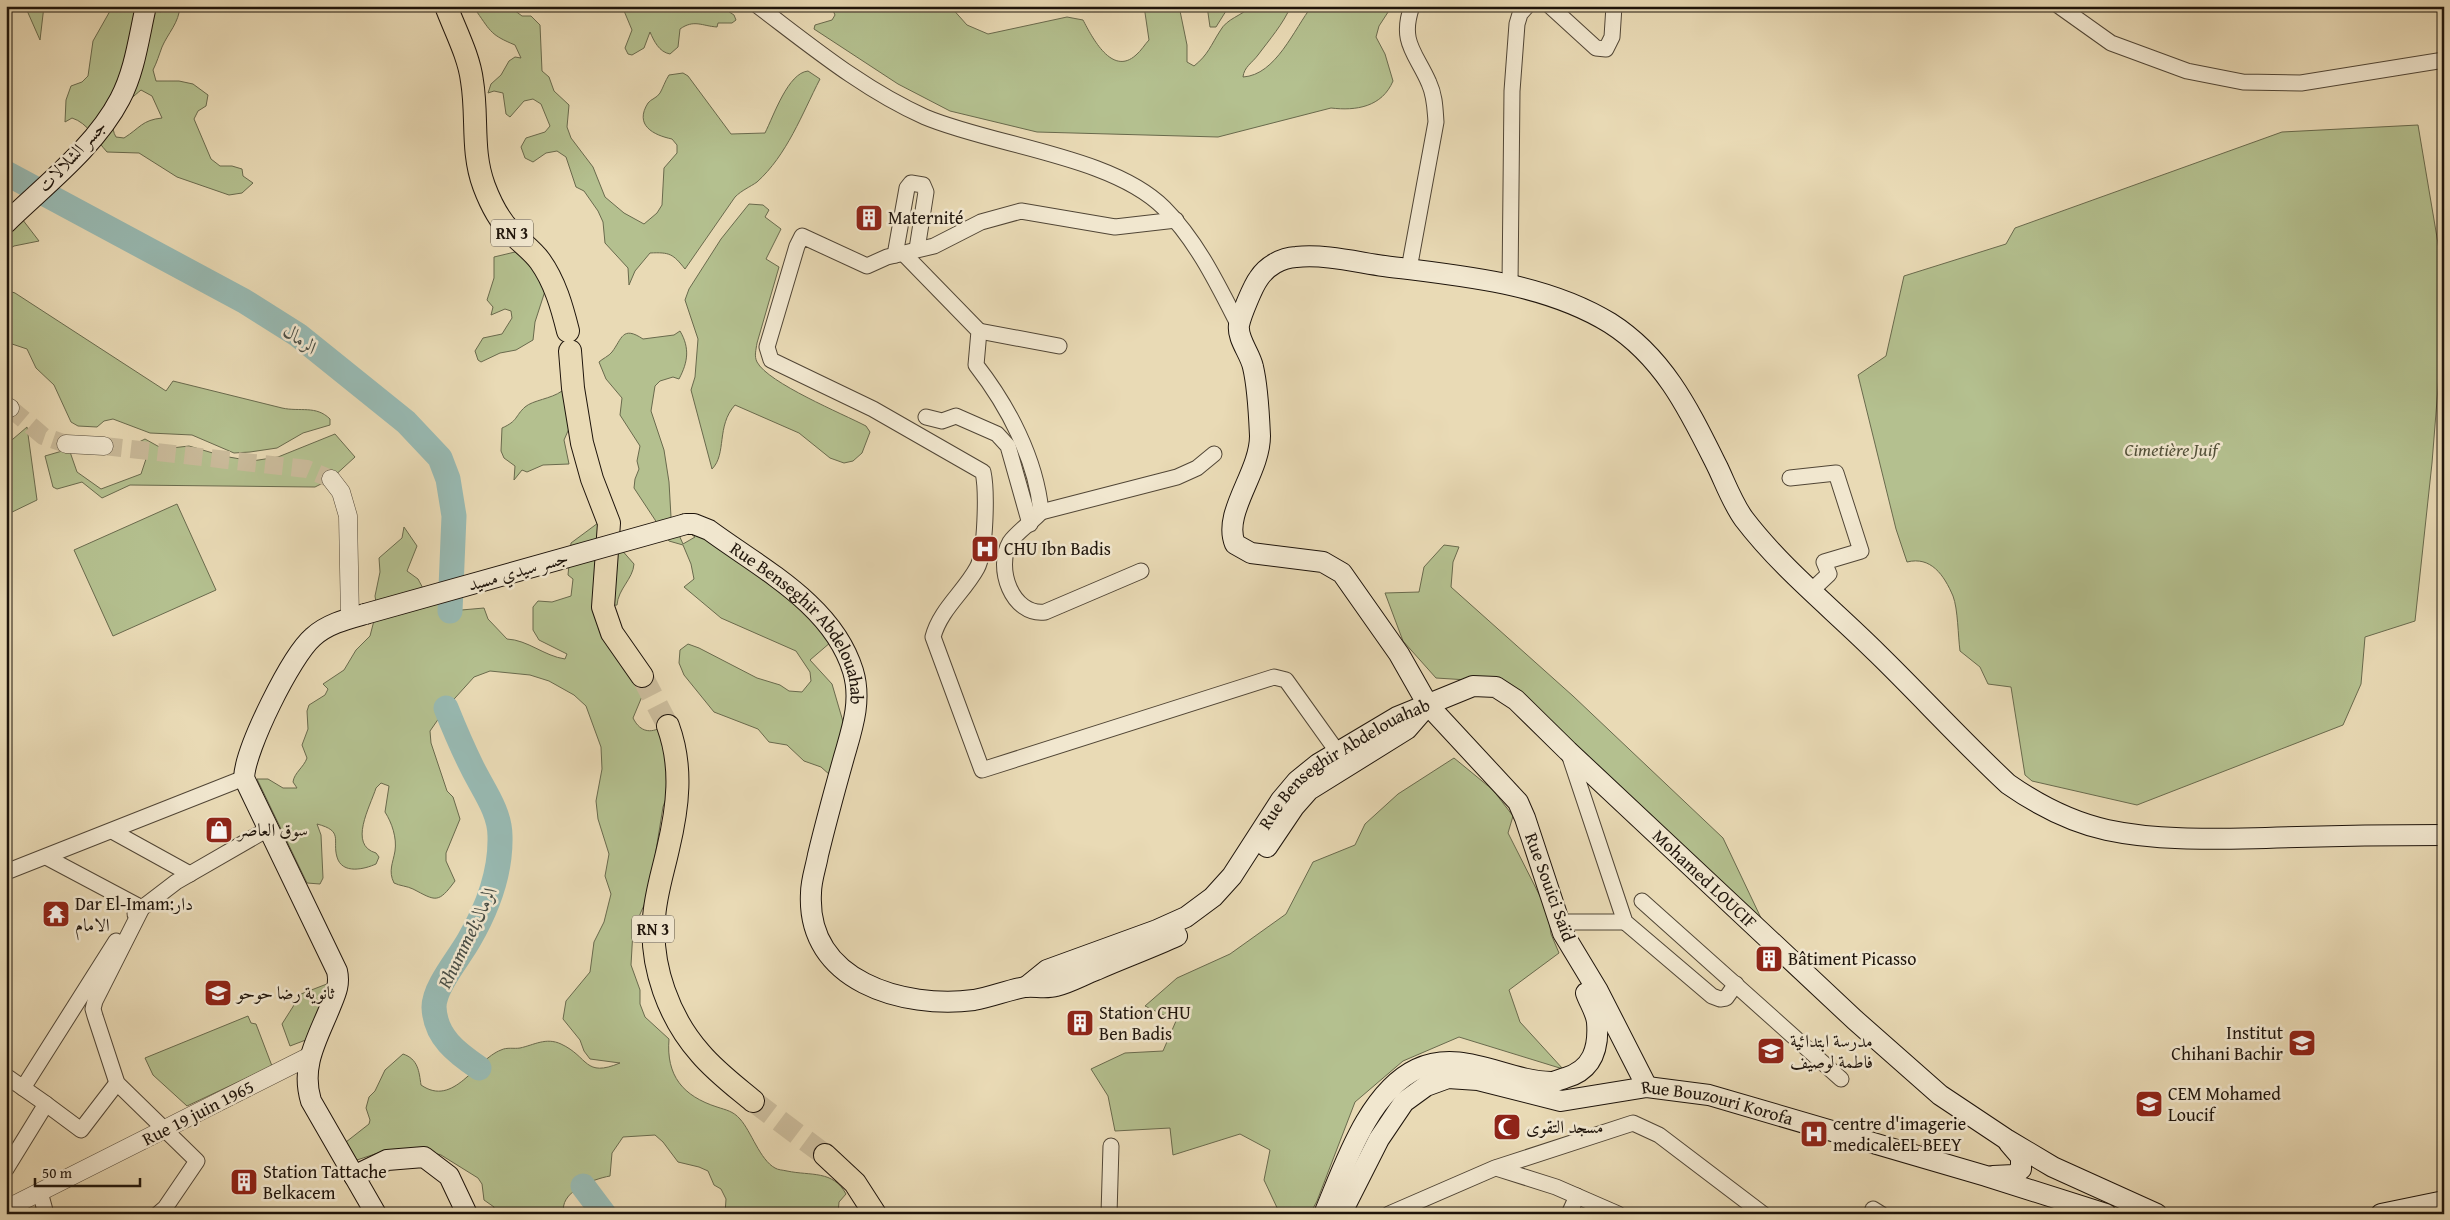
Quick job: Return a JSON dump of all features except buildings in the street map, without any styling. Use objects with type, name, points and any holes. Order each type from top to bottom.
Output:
[{"type":"main road","name":"جسر الشلالات","points":[[6,223],[96,134],[114,110],[127,82],[146,6]]},
{"type":"main road","name":"RN 3","points":[[446,6],[471,70],[475,103],[475,156],[489,199],[509,230],[539,260],[558,295],[569,341],[578,424],[586,462],[606,512],[610,531],[603,607],[612,633],[642,676]]},
{"type":"main road","points":[[1239,326],[1258,279],[1270,266],[1281,260],[1296,257],[1327,258],[1510,285],[1557,298],[1584,309],[1636,342],[1656,362],[1689,410],[1741,516],[1766,545],[1811,592],[1877,652],[2008,784],[2031,800],[2061,815],[2106,830],[2145,836],[2231,838],[2444,835]]},
{"type":"main road","name":"Rue Souici Saïd","points":[[1239,326],[1243,343],[1252,365],[1260,447],[1256,465],[1233,517],[1231,528],[1235,544],[1251,553],[1323,562],[1342,573],[1399,654],[1428,705],[1518,802],[1561,928],[1598,991],[1647,1087]]},
{"type":"main road","name":"Rue Benseghir Abdelouahab","points":[[686,524],[694,524],[709,530],[810,604],[832,629],[849,657],[857,689],[857,705],[812,881],[811,908],[822,942],[839,966],[864,985],[903,998],[946,1001],[974,1000],[1026,987],[1047,970],[1171,924],[1201,907],[1222,888],[1232,876],[1281,800],[1297,781],[1345,762],[1397,717],[1428,705]]},
{"type":"main road","name":"جسر سيدي مسيد","points":[[244,778],[249,752],[296,658],[304,645],[320,632],[358,616],[686,524]]},
{"type":"main road","name":"Mohamed LOUCIF","points":[[1428,705],[1473,686],[1496,687],[1516,700],[1855,1020],[1940,1095],[2006,1139],[2053,1167],[2157,1214]]},
{"type":"main road","name":"RN 3","points":[[668,726],[676,753],[678,792],[654,918],[656,959],[668,1001],[690,1041],[711,1065],[753,1101]]},
{"type":"main road","points":[[244,778],[339,977],[338,986],[310,1056],[306,1078],[311,1101],[376,1214]]},
{"type":"main road","points":[[1324,1214],[1372,1110],[1391,1088],[1417,1069],[1446,1062],[1475,1064],[1552,1082],[1576,1075],[1588,1065],[1597,1045],[1596,1020],[1561,928]]},
{"type":"main road","name":"Rue Bouzouri Korofa","points":[[1341,1214],[1379,1138],[1404,1102],[1426,1086],[1448,1078],[1478,1080],[1561,1101],[1584,1099],[1647,1087],[1709,1095],[1986,1176],[2106,1214]]},
{"type":"main road","points":[[1986,1176],[2014,1175],[2021,1169],[2021,1157],[2006,1139]]},
{"type":"main road","points":[[825,1155],[855,1183],[875,1214]]},
{"type":"main road","points":[[353,1173],[387,1160],[424,1157],[449,1176],[467,1214]]},
{"type":"main road","points":[[2380,1214],[2444,1201]]},
{"type":"street","points":[[758,6],[834,64],[912,110],[940,122],[1089,166],[1132,184],[1151,196],[1176,220],[1207,267],[1239,326]]},
{"type":"street","points":[[1409,269],[1436,122],[1435,101],[1429,83],[1407,40],[1406,29],[1412,6]]},
{"type":"street","points":[[1510,285],[1512,91],[1517,24],[1520,14],[1527,6]]},
{"type":"street","points":[[1550,6],[1596,48],[1601,50],[1606,49],[1612,37],[1614,6]]},
{"type":"street","points":[[2059,6],[2111,43],[2188,71],[2243,82],[2301,82],[2444,60]]},
{"type":"street","points":[[1176,220],[1115,227],[1022,211],[981,222],[934,246],[905,252],[867,266],[802,236],[797,246],[767,348],[771,360],[873,409],[983,472],[986,484],[982,555],[977,568],[936,625],[933,637],[982,770],[1274,677],[1286,680],[1345,762]]},
{"type":"street","points":[[905,252],[979,331],[1059,346]]},
{"type":"street","points":[[979,331],[976,365],[998,393],[1030,461],[1040,497],[1041,512]]},
{"type":"street","points":[[926,417],[942,421],[956,416],[998,434],[1008,446],[1030,524]]},
{"type":"street","points":[[66,444],[104,446]]},
{"type":"street","points":[[1141,571],[1045,612],[1034,613],[1024,608],[1013,596],[1007,580],[1006,566],[1010,542],[1041,512],[1177,477],[1197,468],[1214,454]]},
{"type":"street","points":[[1790,478],[1836,473],[1861,551],[1824,562],[1829,574],[1811,592]]},
{"type":"street","points":[[331,479],[341,492],[348,516],[358,616]]},
{"type":"street","points":[[1568,751],[1624,922],[1712,996],[1720,999],[1726,998],[1736,984]]},
{"type":"street","points":[[6,872],[244,778]]},
{"type":"street","points":[[22,1088],[129,921],[142,908],[190,874],[268,829]]},
{"type":"street","points":[[112,830],[190,874]]},
{"type":"street","points":[[46,857],[142,908]]},
{"type":"street","points":[[1642,901],[1841,1079]]},
{"type":"street","points":[[142,908],[93,1009],[117,1083],[197,1161],[165,1208],[158,1214]]},
{"type":"street","points":[[1561,928],[1624,922]]},
{"type":"street","name":"Rue 19 juin 1965","points":[[6,1209],[310,1056]]},
{"type":"street","points":[[6,1076],[81,1130],[117,1083]]},
{"type":"street","points":[[6,1169],[46,1104]]},
{"type":"street","points":[[1389,1214],[1409,1210],[1495,1168],[1633,1123],[1659,1135],[1763,1214]]},
{"type":"street","points":[[1109,1214],[1111,1146]]},
{"type":"street","points":[[1495,1168],[1517,1173],[1618,1214]]},
{"type":"street","points":[[40,1192],[46,1214]]},
{"type":"street","points":[[1569,1214],[1576,1196]]},
{"type":"green space","points":[[25,6],[44,6],[40,40]]},
{"type":"green space","points":[[171,6],[180,6],[175,23],[162,47],[153,70],[156,81],[179,81],[193,84],[208,95],[206,106],[198,111],[194,119],[211,159],[220,166],[232,166],[242,169],[243,176],[253,183],[242,193],[229,195],[177,177],[139,153],[107,152],[91,132],[78,120],[72,118],[65,122],[66,100],[71,86],[82,82],[88,76],[93,41],[110,11],[116,7],[135,11],[154,7],[160,12]],"holes":[[[141,90],[152,96],[162,118],[145,123],[124,138],[116,137],[113,124],[124,105]]]},
{"type":"green space","points":[[484,6],[513,6],[514,10],[522,16],[531,16],[540,25],[542,71],[549,77],[554,91],[569,105],[567,127],[571,138],[593,167],[605,197],[624,213],[644,224],[657,213],[662,205],[664,168],[677,153],[677,145],[672,139],[652,132],[644,123],[643,117],[648,103],[659,95],[669,75],[683,73],[688,76],[731,134],[765,133],[782,96],[794,79],[808,71],[820,79],[793,134],[777,159],[757,182],[735,197],[685,269],[670,255],[650,253],[635,271],[629,285],[628,268],[605,243],[603,222],[584,191],[576,187],[566,157],[557,151],[546,153],[533,162],[525,158],[521,147],[526,138],[545,132],[550,126],[541,104],[533,99],[524,101],[510,117],[506,114],[503,93],[494,91],[488,93],[491,84],[501,75],[509,61],[515,57],[521,58],[515,45],[496,35],[485,24],[477,12]]},
{"type":"green space","points":[[622,6],[720,6],[734,15],[736,20],[732,23],[718,23],[717,27],[698,24],[685,26],[680,29],[678,47],[670,54],[660,49],[650,32],[644,48],[632,55],[628,54],[625,48],[632,30]]},
{"type":"green space","points":[[831,6],[950,6],[967,25],[988,34],[1067,17],[1083,20],[1097,44],[1111,58],[1127,61],[1140,52],[1149,40],[1144,6],[1179,6],[1187,45],[1187,62],[1194,66],[1206,54],[1223,27],[1251,6],[1291,6],[1276,31],[1247,68],[1243,77],[1255,74],[1275,60],[1312,6],[1392,6],[1379,26],[1376,37],[1385,54],[1393,81],[1382,97],[1359,108],[1331,108],[1218,137],[1037,132],[950,111],[898,84],[814,29],[815,25],[832,20],[835,15]]},
{"type":"green space","points":[[1207,6],[1226,6],[1226,11],[1216,27],[1210,27]]},
{"type":"green space","name":"Cimetière Juif","points":[[2418,125],[2444,279],[2444,312],[2432,463],[2415,621],[2365,637],[2361,684],[2343,725],[2137,805],[2032,781],[2025,775],[2011,687],[1988,684],[1980,667],[1960,651],[1956,608],[1949,588],[1941,574],[1930,565],[1923,562],[1907,562],[1896,529],[1858,375],[1886,356],[1904,276],[2006,244],[2015,228],[2282,132]]},
{"type":"green space","points":[[6,200],[39,241],[14,246],[6,251]]},
{"type":"green space","points":[[749,204],[763,205],[769,210],[765,217],[781,229],[766,259],[779,267],[757,343],[755,355],[757,362],[775,379],[790,388],[866,426],[870,432],[862,453],[853,461],[844,463],[830,458],[799,433],[735,405],[729,413],[723,431],[717,463],[712,469],[691,390],[695,377],[698,339],[685,300],[689,289],[721,239]]},
{"type":"green space","points":[[515,252],[530,259],[546,288],[535,322],[533,340],[516,350],[500,353],[481,362],[478,360],[475,351],[483,338],[502,334],[512,318],[511,311],[505,309],[491,315],[493,307],[487,300],[494,278],[494,257]]},
{"type":"green space","points":[[6,290],[15,293],[166,391],[173,381],[282,408],[313,410],[330,419],[330,425],[303,433],[277,448],[234,453],[192,435],[150,433],[113,419],[104,421],[97,427],[78,426],[71,422],[54,385],[36,368],[27,349],[6,342]]},
{"type":"green space","points":[[680,331],[687,355],[684,367],[679,379],[673,377],[660,381],[655,386],[651,411],[664,450],[669,482],[671,517],[683,544],[695,537],[688,532],[707,540],[805,608],[831,642],[810,660],[832,684],[844,725],[830,775],[821,767],[804,761],[787,745],[769,742],[758,729],[714,712],[684,675],[679,663],[680,650],[688,644],[757,678],[780,685],[789,691],[802,692],[811,681],[810,672],[796,651],[721,618],[684,587],[694,579],[691,564],[683,545],[669,541],[634,488],[639,469],[637,461],[640,446],[620,415],[622,398],[606,379],[599,362],[611,353],[623,335],[631,333],[643,339],[674,335]]},
{"type":"green space","points":[[562,391],[568,396],[571,424],[564,440],[569,464],[543,465],[527,472],[522,470],[514,480],[515,466],[504,458],[501,451],[502,428],[514,421],[528,405]]},
{"type":"green space","points":[[27,427],[37,500],[6,515],[6,445]]},
{"type":"green space","points":[[335,434],[355,457],[331,479],[315,487],[130,485],[102,498],[82,482],[57,489],[53,487],[45,456],[69,449],[77,472],[101,489],[141,474],[146,459],[142,456],[139,442],[145,439],[163,449],[189,446],[223,456],[252,461],[278,457]]},
{"type":"green space","points":[[177,504],[216,590],[113,636],[74,550]]},
{"type":"green space","points":[[598,523],[634,564],[617,605],[597,607],[643,694],[633,718],[644,730],[652,731],[660,728],[671,784],[663,807],[649,894],[633,930],[631,965],[640,990],[640,1004],[645,1017],[669,1039],[670,1064],[679,1083],[695,1097],[735,1114],[744,1124],[765,1159],[775,1168],[821,1175],[835,1181],[846,1194],[839,1202],[838,1214],[725,1214],[726,1199],[721,1189],[714,1185],[708,1171],[678,1162],[663,1142],[655,1135],[623,1137],[612,1153],[610,1176],[595,1180],[571,1193],[566,1199],[564,1214],[493,1214],[494,1207],[484,1200],[482,1184],[478,1178],[441,1155],[426,1151],[384,1151],[357,1160],[346,1142],[369,1124],[370,1120],[366,1108],[369,1097],[375,1091],[385,1070],[403,1054],[415,1062],[421,1085],[433,1091],[444,1091],[454,1087],[491,1055],[501,1050],[520,1048],[545,1041],[561,1044],[593,1067],[608,1067],[620,1063],[590,1059],[584,1051],[580,1040],[563,1019],[566,1001],[590,972],[594,942],[604,922],[611,894],[605,876],[609,854],[598,819],[596,801],[602,769],[601,747],[586,706],[574,695],[549,681],[530,675],[490,671],[474,677],[446,708],[430,731],[431,743],[447,791],[453,797],[460,819],[446,853],[446,861],[455,881],[440,897],[432,898],[411,888],[394,883],[392,879],[391,871],[395,851],[395,836],[385,812],[389,786],[381,783],[376,788],[363,825],[363,842],[368,849],[379,857],[376,864],[360,869],[344,866],[337,857],[334,833],[317,824],[321,835],[323,878],[320,884],[307,883],[257,779],[268,779],[283,788],[297,788],[293,782],[294,779],[307,758],[302,745],[308,729],[307,711],[309,705],[325,695],[328,689],[323,684],[344,670],[356,650],[370,636],[377,609],[375,596],[380,572],[379,558],[402,538],[404,527],[417,546],[407,571],[418,579],[425,592],[450,611],[484,608],[488,619],[507,639],[522,642],[550,655],[565,659],[567,654],[539,640],[533,630],[533,607],[538,601],[552,602],[571,596],[573,579],[568,575],[571,543]]},
{"type":"green space","points":[[1444,545],[1459,547],[1453,562],[1451,587],[1573,696],[1723,838],[1761,918],[1597,765],[1468,680],[1436,678],[1403,641],[1385,593],[1419,592],[1424,567]]},
{"type":"green space","points":[[1454,758],[1493,790],[1513,816],[1508,833],[1548,912],[1551,934],[1559,953],[1509,990],[1520,1022],[1563,1069],[1459,1037],[1403,1061],[1355,1102],[1317,1201],[1310,1214],[1280,1214],[1264,1180],[1270,1150],[1240,1134],[1173,1155],[1170,1128],[1115,1131],[1108,1096],[1091,1069],[1125,1053],[1163,1051],[1176,1021],[1145,1006],[1177,978],[1230,954],[1286,914],[1313,862],[1355,845],[1365,824],[1398,794]]},
{"type":"green space","points":[[332,982],[311,1038],[290,1046],[282,1024],[301,994]]},
{"type":"green space","points":[[248,1016],[251,1023],[256,1024],[272,1066],[187,1106],[153,1075],[145,1058]]},
{"type":"waterway","name":"الرمال","points":[[6,173],[244,301],[298,335],[406,422],[440,458],[448,479],[454,516],[450,611]]},
{"type":"waterway","name":"Rhummel;الرمال","points":[[446,708],[468,760],[494,809],[500,836],[498,864],[492,891],[482,916],[469,940],[442,982],[434,1007],[435,1018],[443,1036],[455,1050],[479,1068]]},
{"type":"waterway","points":[[583,1186],[604,1214]]},
{"type":"tunnel","points":[[10,408],[43,436],[66,444]]},
{"type":"tunnel","points":[[104,446],[307,469],[331,479]]},
{"type":"tunnel","points":[[642,676],[668,726]]},
{"type":"tunnel","points":[[753,1101],[825,1155]]},
{"type":"place","name":"Maternité","points":[[869,218]]},
{"type":"place","name":"CHU Ibn Badis","points":[[985,549]]},
{"type":"place","name":"سوق العاصر","points":[[219,830]]},
{"type":"place","name":"Dar El-Imam;دار الامام","points":[[56,914]]},
{"type":"place","name":"Bâtiment Picasso","points":[[1769,959]]},
{"type":"place","name":"ثانوية رضا حوحو","points":[[218,993]]},
{"type":"place","name":"Station CHU Ben Badis","points":[[1080,1023]]},
{"type":"place","name":"Institut Chihani Bachir","points":[[2302,1043]]},
{"type":"place","name":"مدرسة ابتدائية فاطمة لوصيف","points":[[1771,1051]]},
{"type":"place","name":"CEM Mohamed Loucif","points":[[2149,1104]]},
{"type":"place","name":"مسجد التقوى","points":[[1507,1127]]},
{"type":"place","name":"centre d'imagerie medicaleEL BEEY","points":[[1814,1134]]},
{"type":"place","name":"Station Tattache Belkacem","points":[[244,1182]]}]
